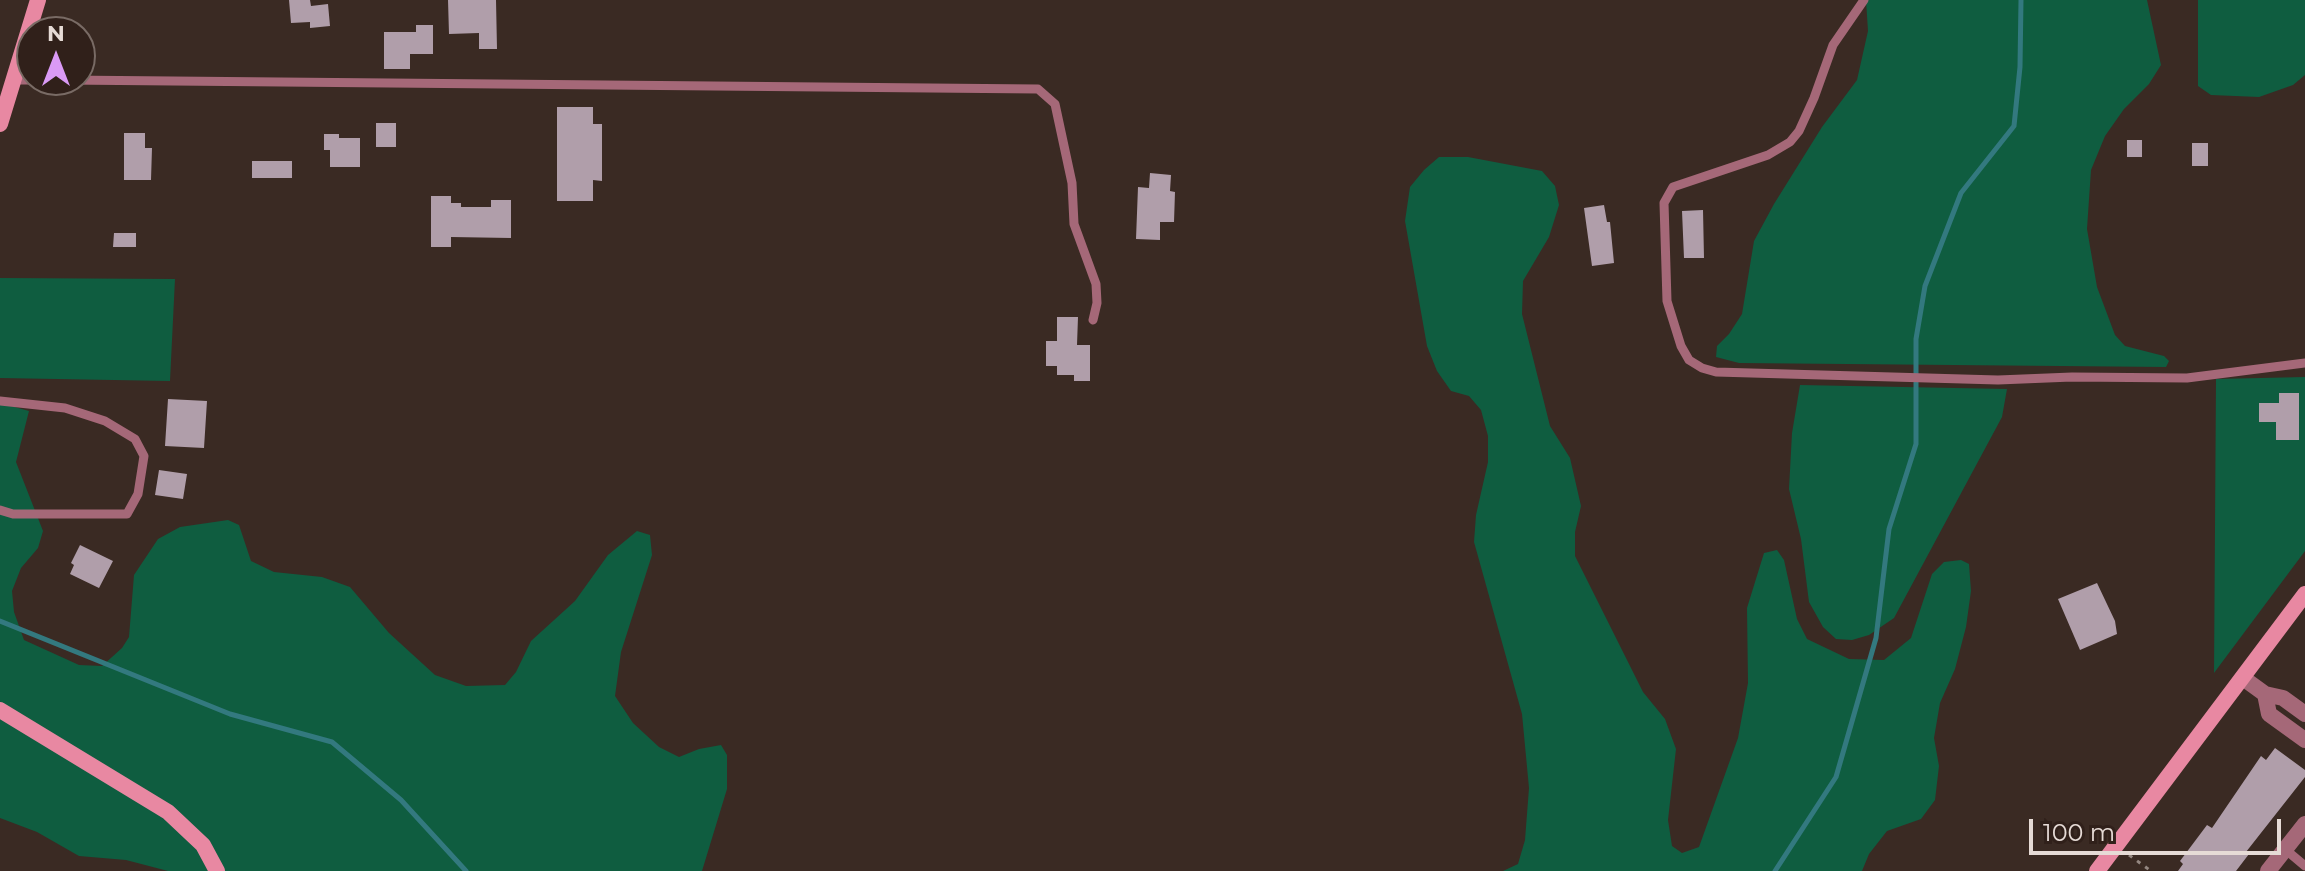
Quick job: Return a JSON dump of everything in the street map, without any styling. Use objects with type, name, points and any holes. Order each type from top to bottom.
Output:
[{"type":"street","points":[[0,124],[38,0]]},
{"type":"street","points":[[2097,871],[2305,594]]},
{"type":"street","points":[[2243,678],[2265,694],[2283,698],[2305,714]]},
{"type":"street","points":[[2265,694],[2269,714],[2305,740]]},
{"type":"street","points":[[0,710],[168,812],[203,845],[217,871]]},
{"type":"street","points":[[2268,871],[2305,824]]},
{"type":"lane","points":[[1864,0],[1833,45],[1814,98],[1799,131],[1790,142],[1768,155],[1673,187],[1664,203],[1667,301],[1681,346],[1689,360],[1716,372],[1998,380],[2187,378],[2305,363]]},
{"type":"lane","points":[[96,80],[1038,89],[1055,104],[1072,183],[1074,224],[1096,284],[1097,303],[1093,320]]},
{"type":"lane","points":[[0,401],[65,408],[105,421],[135,439],[144,456],[138,494],[127,514],[13,514],[0,510]]},
{"type":"lane","points":[[2286,850],[2305,866]]},
{"type":"path","points":[[2116,846],[2151,871]]},
{"type":"green space","points":[[1866,0],[2147,0],[2161,65],[2105,136],[2091,170],[2087,229],[2097,287],[2115,335],[2125,346],[2164,356],[2169,361],[2166,367],[1739,363],[1716,357],[1717,346],[1742,314],[1754,241],[1822,127],[1857,80],[1868,31]]},
{"type":"green space","points":[[2198,0],[2305,0],[2305,75],[2293,85],[2259,97],[2211,95],[2198,86]]},
{"type":"green space","points":[[1439,157],[1468,157],[1542,171],[1555,186],[1559,205],[1549,237],[1523,281],[1522,314],[1550,426],[1570,458],[1581,506],[1575,532],[1575,556],[1643,692],[1665,719],[1676,749],[1668,820],[1672,846],[1682,853],[1699,847],[1738,738],[1748,683],[1747,608],[1764,553],[1777,550],[1784,560],[1797,619],[1807,639],[1849,659],[1884,660],[1911,638],[1932,574],[1944,562],[1961,560],[1969,564],[1971,591],[1966,627],[1955,669],[1940,703],[1934,738],[1939,766],[1935,800],[1921,819],[1887,831],[1869,854],[1862,871],[1503,871],[1518,864],[1525,840],[1529,788],[1522,714],[1474,542],[1476,515],[1488,462],[1488,436],[1481,410],[1469,396],[1451,391],[1437,371],[1427,346],[1405,221],[1410,187]]},
{"type":"green space","points":[[0,278],[175,279],[170,381],[0,378]]},
{"type":"green space","points":[[2305,377],[2305,551],[2214,673],[2216,379]]},
{"type":"green space","points":[[1800,385],[2007,389],[2002,417],[1894,618],[1869,635],[1852,640],[1836,639],[1823,627],[1809,602],[1801,539],[1789,489],[1792,433]]},
{"type":"green space","points":[[0,403],[29,411],[16,462],[43,531],[38,548],[21,568],[12,591],[14,612],[24,640],[79,665],[102,666],[129,637],[134,575],[158,539],[180,527],[228,520],[239,525],[251,561],[274,572],[322,577],[350,587],[389,633],[435,675],[466,686],[505,685],[516,672],[531,641],[575,601],[608,555],[637,531],[650,535],[652,555],[621,652],[615,696],[633,723],[659,747],[679,757],[721,745],[727,755],[727,789],[702,871],[168,871],[126,860],[79,856],[37,832],[0,818]]},
{"type":"building","points":[[289,0],[310,0],[311,6],[328,4],[330,26],[310,28],[310,22],[291,23]]},
{"type":"building","points":[[448,0],[496,0],[497,49],[479,49],[479,33],[449,34]]},
{"type":"building","points":[[416,25],[433,25],[433,54],[410,54],[410,69],[384,69],[384,32],[416,32]]},
{"type":"building","points":[[557,107],[593,107],[593,124],[602,124],[602,181],[593,180],[593,201],[557,201]]},
{"type":"building","points":[[376,123],[396,123],[396,147],[376,147]]},
{"type":"building","points":[[124,133],[145,133],[145,148],[152,148],[151,180],[124,180]]},
{"type":"building","points":[[324,134],[360,138],[360,167],[330,167],[330,150],[324,150]]},
{"type":"building","points":[[2127,140],[2142,140],[2142,157],[2127,157]]},
{"type":"building","points":[[2192,143],[2208,143],[2208,166],[2192,166]]},
{"type":"building","points":[[252,161],[292,161],[292,178],[252,178]]},
{"type":"building","points":[[1150,173],[1171,175],[1170,191],[1175,192],[1174,222],[1160,222],[1160,240],[1136,239],[1138,187],[1149,188]]},
{"type":"building","points":[[431,196],[451,196],[451,203],[461,203],[461,207],[491,207],[491,200],[511,200],[511,238],[451,237],[451,247],[431,247]]},
{"type":"building","points":[[1604,205],[1607,222],[1610,222],[1614,263],[1592,266],[1584,208]]},
{"type":"building","points":[[1703,210],[1704,258],[1684,258],[1682,211]]},
{"type":"building","points":[[114,233],[136,233],[136,247],[113,247]]},
{"type":"building","points":[[1057,317],[1078,317],[1077,345],[1090,345],[1090,381],[1074,381],[1074,375],[1057,375],[1057,366],[1046,366],[1046,341],[1057,341]]},
{"type":"building","points":[[2279,393],[2299,393],[2299,440],[2276,440],[2276,422],[2259,422],[2259,403],[2279,403]]},
{"type":"building","points":[[168,399],[207,401],[204,448],[165,446]]},
{"type":"building","points":[[159,470],[187,474],[183,499],[155,495]]},
{"type":"building","points":[[80,545],[113,561],[99,588],[70,574],[74,565],[71,563]]},
{"type":"building","points":[[2097,583],[2115,621],[2117,634],[2080,650],[2058,599]]},
{"type":"building","points":[[2275,748],[2305,770],[2305,777],[2246,852],[2249,854],[2236,871],[2178,871],[2183,864],[2180,861],[2207,825],[2212,828],[2261,756],[2266,760]]},
{"type":"waterway","points":[[1775,871],[1836,777],[1876,638],[1889,529],[1916,444],[1916,339],[1925,286],[1961,193],[2014,126],[2020,67],[2021,0]]},
{"type":"waterway","points":[[0,621],[230,714],[332,742],[401,800],[466,871]]}]
